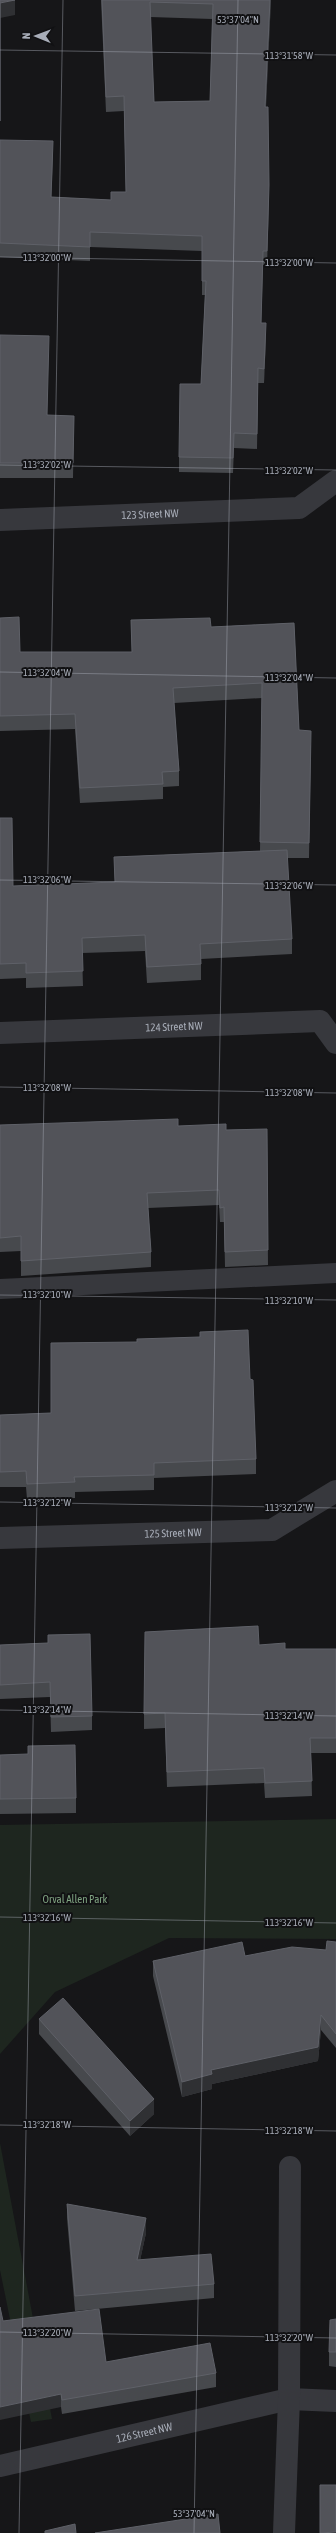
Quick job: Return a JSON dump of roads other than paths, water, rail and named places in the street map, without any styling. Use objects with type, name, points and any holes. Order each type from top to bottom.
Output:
[{"type":"street","name":"123 Street NW","points":[[0,520],[299,508],[336,481]]},
{"type":"street","name":"124 Street NW","points":[[0,1033],[320,1021],[336,1043]]},
{"type":"street","name":"125 Street NW","points":[[0,1538],[272,1530],[336,1491]]},
{"type":"street","points":[[284,2533],[289,2399],[290,2167]]},
{"type":"street","name":"126 Street NW","points":[[0,2466],[289,2399],[336,2401]]},
{"type":"lane","points":[[0,1289],[336,1273]]},
{"type":"park label","name":"Orval Allen Park","points":[[75,1899]]}]
